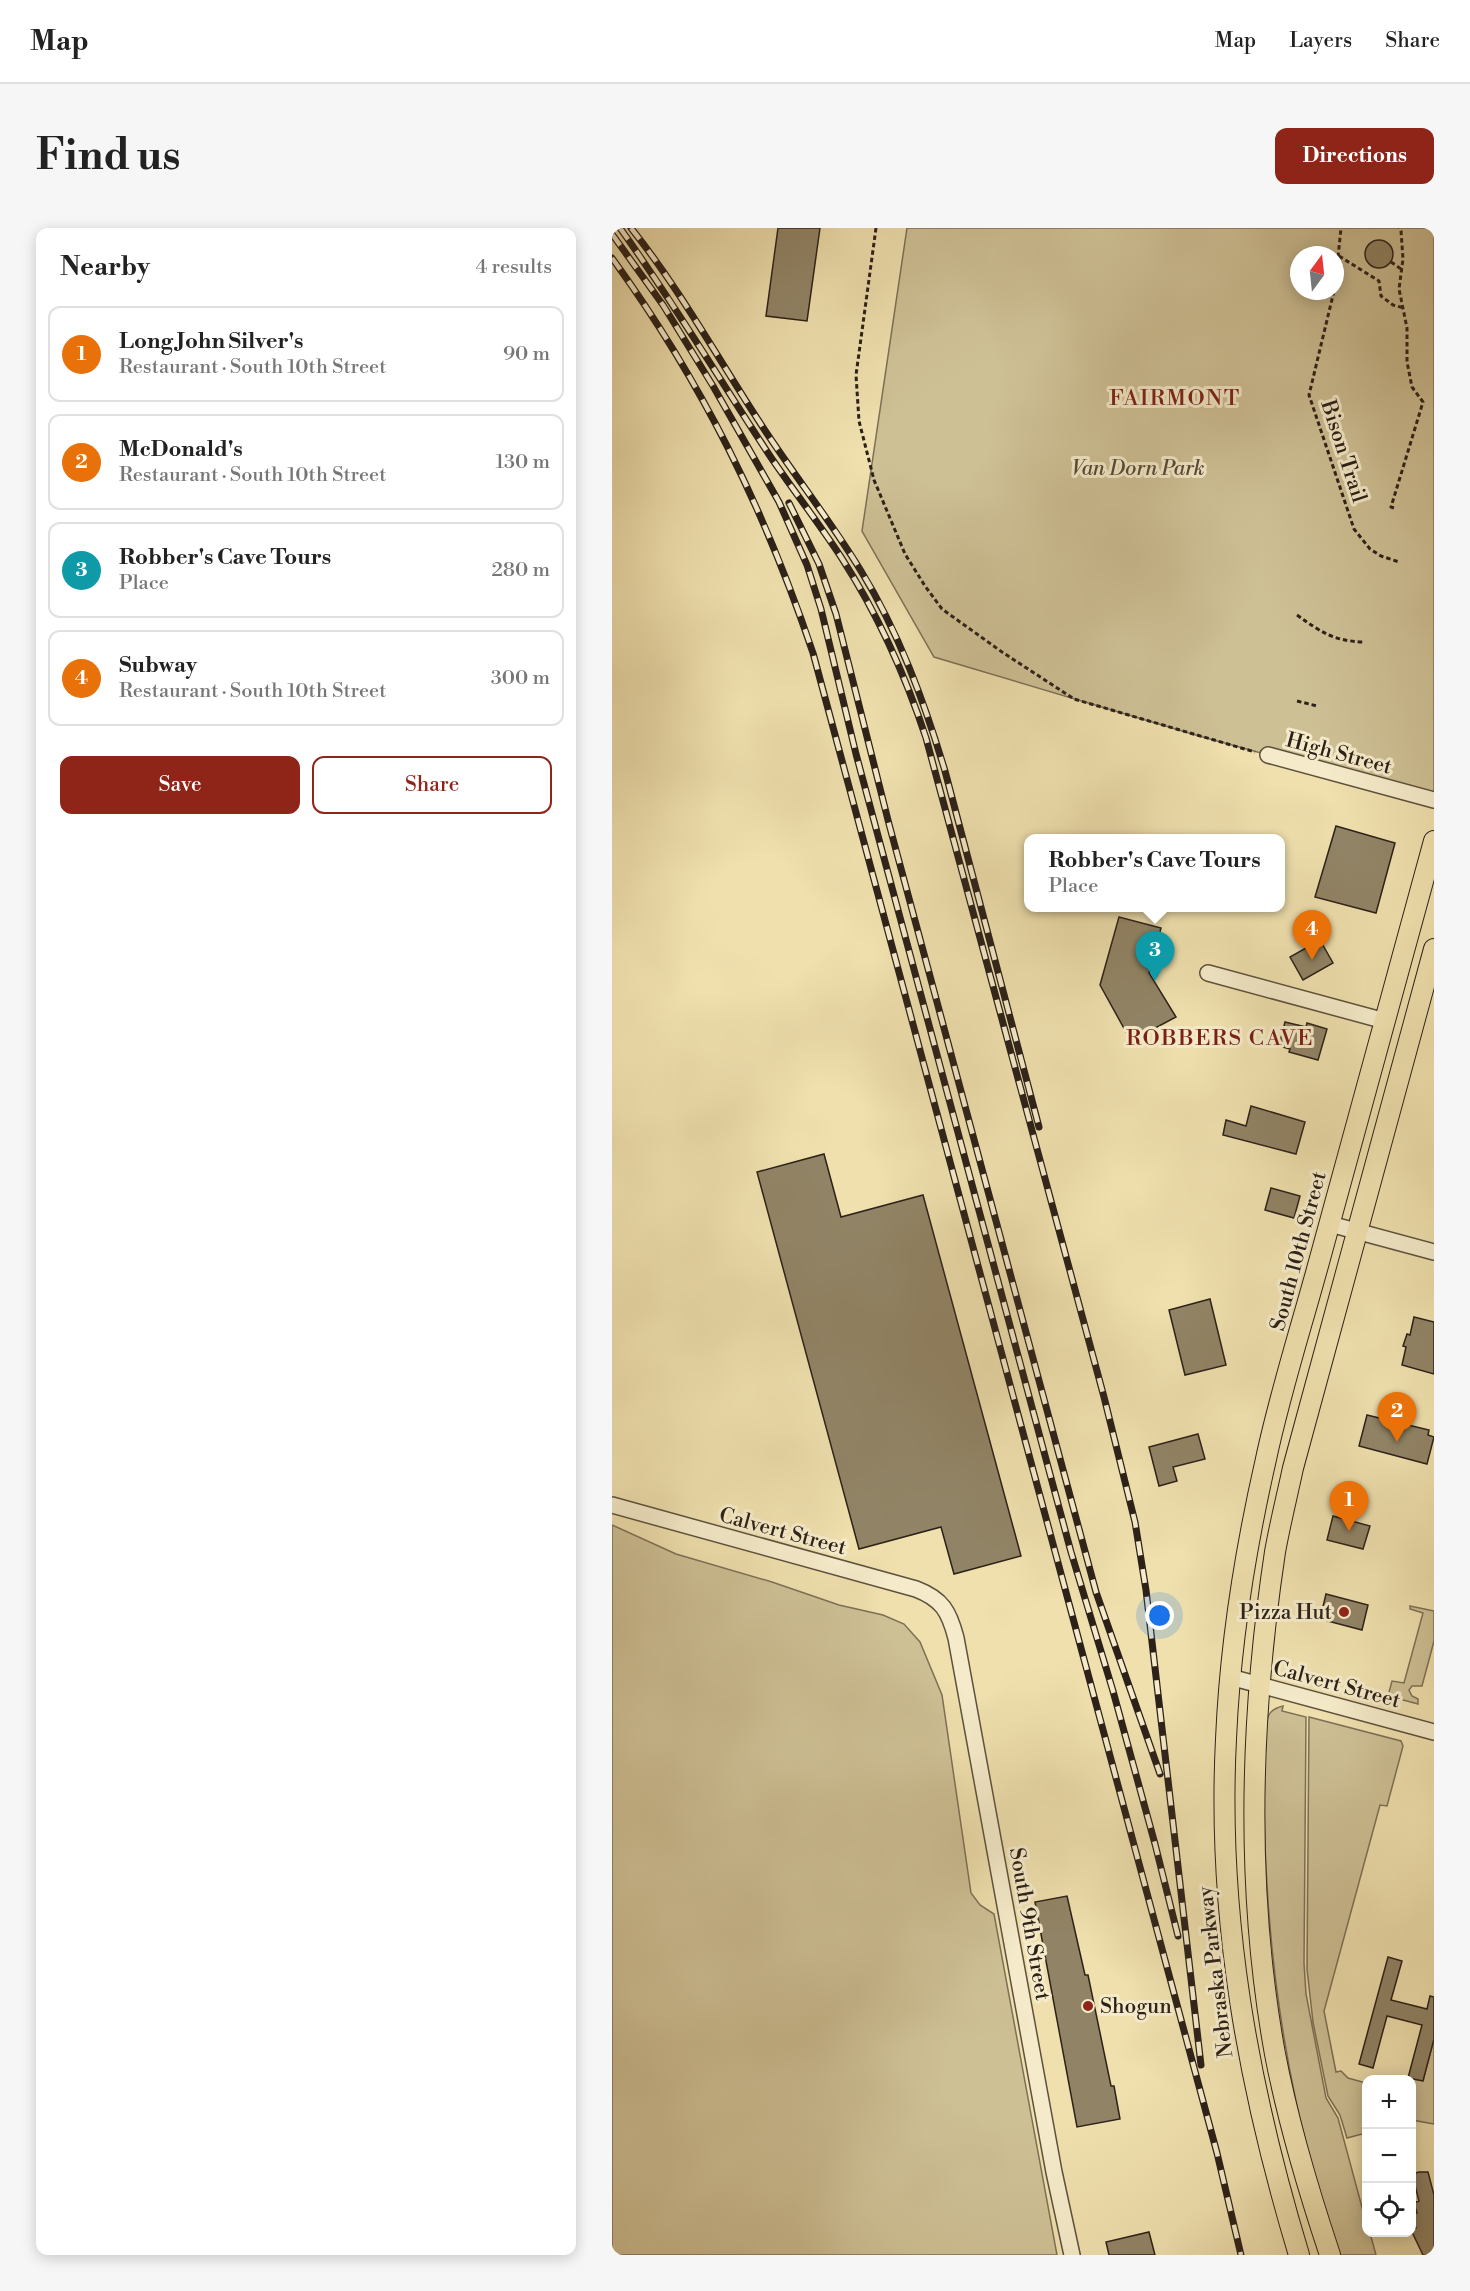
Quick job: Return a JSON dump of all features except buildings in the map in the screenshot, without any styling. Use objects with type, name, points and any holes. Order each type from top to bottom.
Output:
[{"type":"main road","name":"South 10th Street","points":[[1230,1677],[1242,1586],[1266,1456],[1434,841]]},
{"type":"main road","points":[[1330,2255],[1312,2201],[1290,2121],[1275,2054],[1262,1958],[1258,1908],[1254,1775],[1258,1685],[1282,1515],[1297,1451],[1434,949]]},
{"type":"main road","name":"Nebraska Parkway","points":[[1230,1677],[1225,1742],[1232,1947],[1244,2038],[1260,2116],[1299,2255]]},
{"type":"street","name":"High Street","points":[[1268,755],[1434,800]]},
{"type":"street","points":[[1208,973],[1385,1021]]},
{"type":"street","points":[[1330,1224],[1434,1252]]},
{"type":"street","name":"Calvert Street","points":[[612,1505],[916,1589],[930,1595],[940,1603]]},
{"type":"street","name":"South 9th Street","points":[[940,1603],[948,1613],[956,1638],[1052,2161],[1072,2255]]},
{"type":"street","name":"Calvert Street","points":[[1230,1677],[1434,1732]]},
{"type":"path","points":[[876,228],[856,375],[859,421],[874,480],[905,554],[942,609],[994,647],[1074,699],[1268,755]]},
{"type":"path","name":"Bison Trail","points":[[1340,246],[1341,228]]},
{"type":"path","points":[[1394,508],[1391,507],[1423,402],[1412,387],[1407,362],[1407,328],[1399,289],[1403,259],[1399,228]]},
{"type":"path","points":[[1344,259],[1379,281],[1381,296],[1393,305],[1404,308]]},
{"type":"path","points":[[1391,262],[1401,269]]},
{"type":"path","name":"Bison Trail","points":[[1332,300],[1310,395],[1354,529],[1370,549],[1381,556],[1399,562]]},
{"type":"path","points":[[1297,615],[1322,633],[1339,640],[1364,642]]},
{"type":"path","points":[[1297,701],[1317,706]]},
{"type":"green space","name":"Van Dorn Park","points":[[907,228],[1434,228],[1434,790],[1432,800],[1199,736],[934,657],[862,531]]},
{"type":"green space","points":[[612,1525],[676,1554],[772,1582],[839,1605],[883,1615],[904,1624],[920,1642],[942,1695],[971,1893],[980,1905],[994,1914],[1057,2255],[612,2255]]},
{"type":"green space","points":[[1410,1606],[1434,1611],[1434,1641],[1422,1686],[1412,1686],[1409,1690],[1412,1696],[1418,1699],[1418,1704],[1388,1696],[1392,1681],[1404,1683],[1423,1613],[1410,1609]]},
{"type":"green space","points":[[1283,1706],[1282,1711],[1306,1717],[1304,1963],[1306,1994],[1326,2098],[1338,2118],[1362,2207],[1362,2237],[1371,2237],[1376,2255],[1339,2255],[1305,2140],[1288,2062],[1272,1946],[1264,1828],[1264,1736],[1268,1718],[1277,1708]]},
{"type":"green space","points":[[1309,1717],[1401,1741],[1403,1746],[1387,1806],[1380,1805],[1324,2011],[1336,2072],[1341,2071],[1348,2078],[1362,2082],[1362,2134],[1347,2138],[1340,2115],[1328,2096],[1313,2022],[1307,1969]]},
{"type":"green space","points":[[1434,2039],[1434,2124],[1416,2121],[1416,2080],[1423,2081]]},
{"type":"railway","points":[[620,228],[770,456],[854,578],[889,644],[926,738],[1104,1397],[1135,1522],[1146,1590],[1201,2065]]},
{"type":"railway","points":[[631,228],[667,277],[766,432],[850,553],[875,595],[899,643],[919,693],[945,771],[1039,1127]]},
{"type":"railway","points":[[612,234],[663,305],[713,386],[779,502],[807,565],[821,609],[856,754],[1071,1552],[1113,1691],[1178,1936]]},
{"type":"railway","points":[[612,258],[674,352],[728,448],[774,548],[813,653],[1217,2153],[1241,2255]]},
{"type":"railway","points":[[789,503],[819,564],[836,614],[889,824],[1096,1592],[1160,1774]]},
{"type":"place","name":"Subway","points":[[1312,960]]},
{"type":"place","name":"Robber's Cave Tours","points":[[1155,981]]},
{"type":"place","name":"McDonald's","points":[[1397,1442]]},
{"type":"place","name":"Long John Silver's","points":[[1349,1531]]},
{"type":"place","name":"Pizza Hut","points":[[1344,1612]]},
{"type":"place","name":"Shogun","points":[[1088,2006]]},
{"type":"district","name":"FAIRMONT","points":[[1175,397]]},
{"type":"district","name":"ROBBERS CAVE","points":[[1220,1037]]}]
